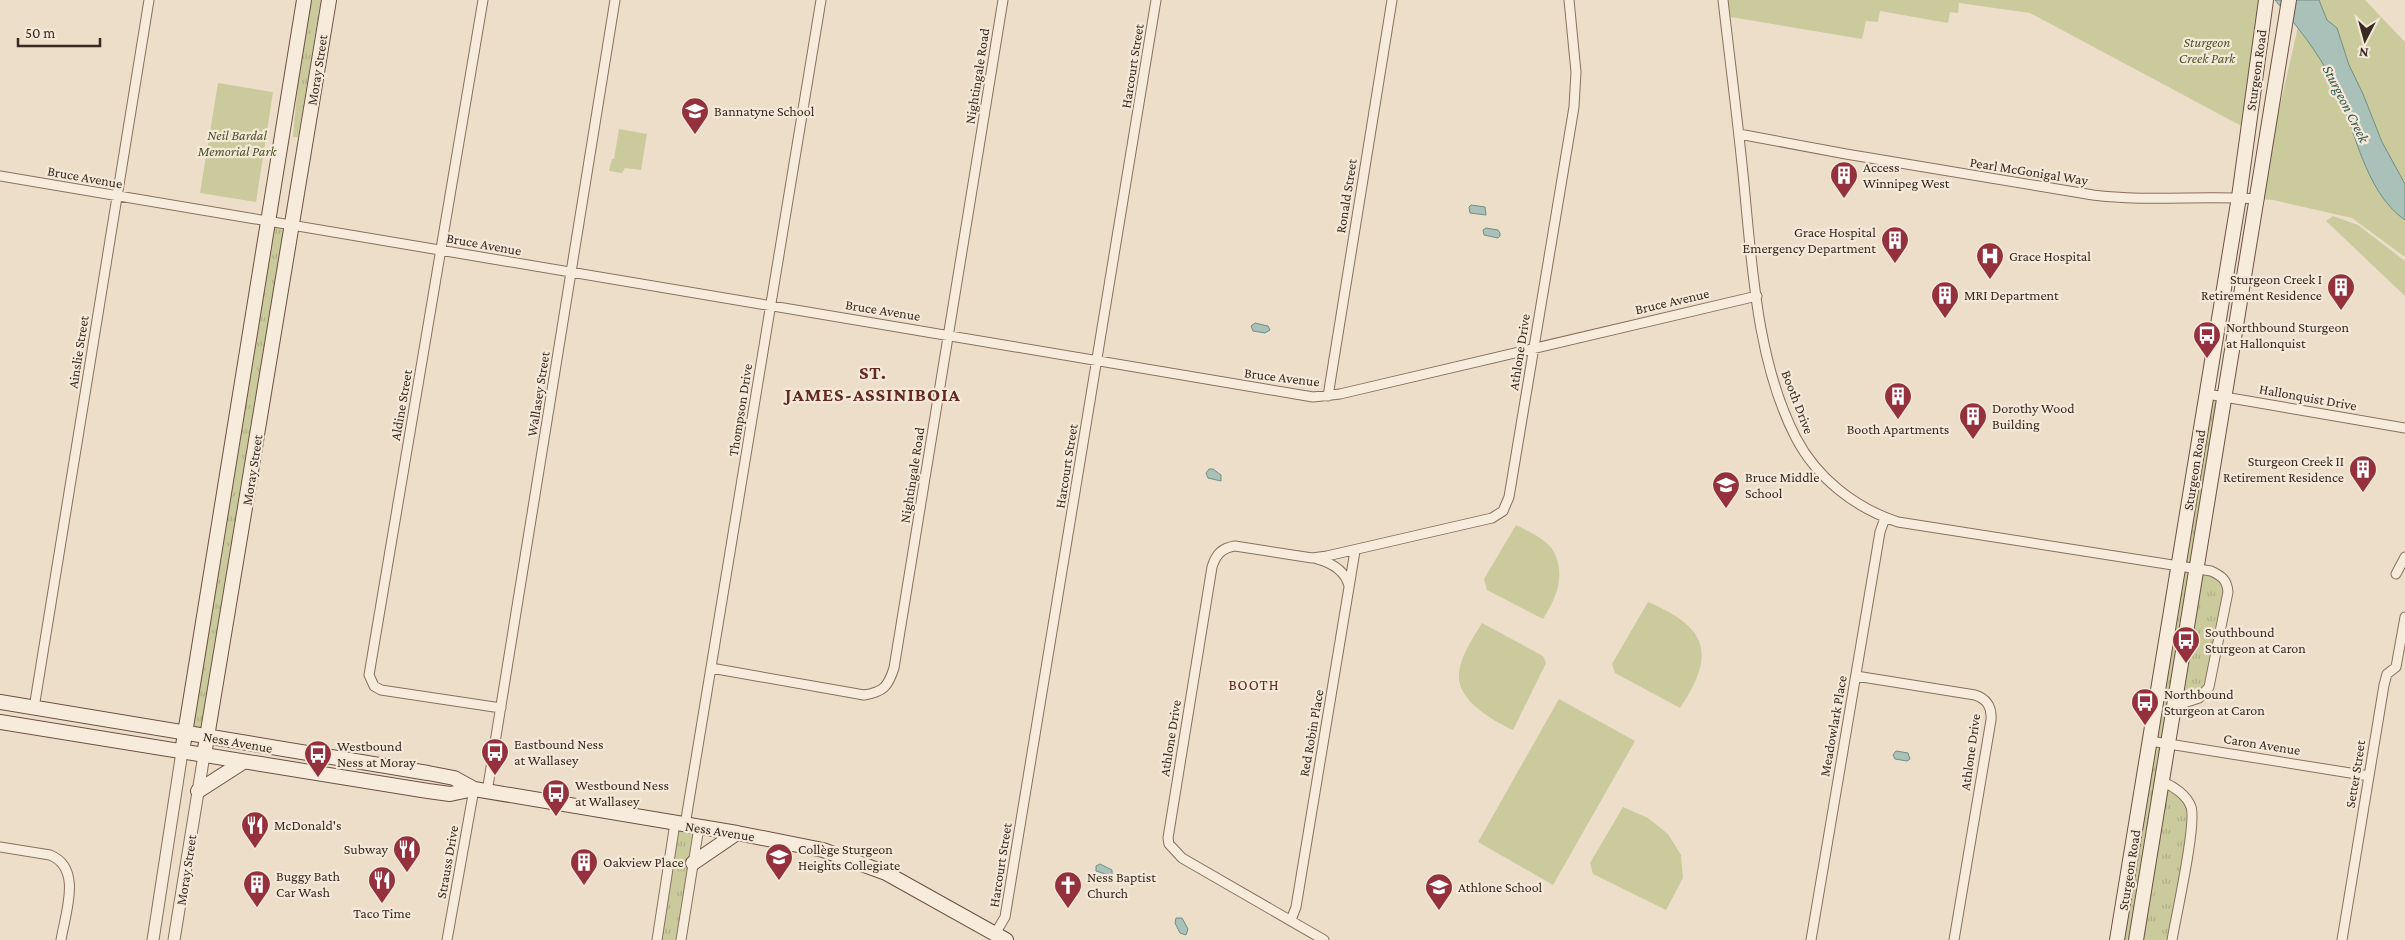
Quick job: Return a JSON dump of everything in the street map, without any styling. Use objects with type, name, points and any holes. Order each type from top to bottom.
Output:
[{"type":"main road","name":"Moray Street","points":[[182,752],[304,0]]},
{"type":"main road","name":"Moray Street","points":[[204,755],[328,0]]},
{"type":"main road","name":"Sturgeon Road","points":[[2117,940],[2239,197],[2266,0]]},
{"type":"main road","name":"Sturgeon Road","points":[[2136,940],[2226,398],[2289,0]]},
{"type":"main road","name":"Ness Avenue","points":[[0,702],[454,778],[481,790],[737,833],[823,850],[886,873],[1001,937]]},
{"type":"main road","name":"Ness Avenue","points":[[0,722],[450,794],[481,790]]},
{"type":"main road","points":[[198,791],[243,762]]},
{"type":"main road","points":[[693,863],[737,833]]},
{"type":"street","name":"Ainslie Street","points":[[34,708],[149,0]]},
{"type":"street","name":"Aldine Street","points":[[483,0],[369,675],[374,686],[381,690],[501,708]]},
{"type":"street","name":"Wallasey Street","points":[[481,790],[501,708],[615,0]]},
{"type":"street","name":"Thompson Drive","points":[[657,940],[711,668],[821,0]]},
{"type":"street","name":"Nightingale Road","points":[[711,668],[864,694],[878,693],[890,682],[894,668],[1003,0]]},
{"type":"street","name":"Harcourt Street","points":[[1001,937],[1156,0]]},
{"type":"street","name":"Ronald Street","points":[[1328,396],[1392,0]]},
{"type":"street","name":"Athlone Drive","points":[[1312,558],[1356,551],[1492,518],[1503,511],[1509,497],[1576,87],[1569,0]]},
{"type":"street","name":"Booth Drive","points":[[1723,0],[1757,296],[1772,374],[1780,401],[1796,439],[1808,457],[1830,483],[1855,501],[1885,518],[1914,526],[2198,570]]},
{"type":"street","name":"Pearl McGonigal Way","points":[[1739,134],[2093,196],[2118,198],[2239,197],[2258,199]]},
{"type":"street","name":"Bruce Avenue","points":[[0,176],[949,335],[1292,395],[1328,396],[1757,296]]},
{"type":"street","name":"Hallonquist Drive","points":[[2207,394],[2405,428]]},
{"type":"street","name":"Meadowlark Place","points":[[1811,940],[1880,532],[1885,518]]},
{"type":"street","name":"Athlone Drive","points":[[1324,940],[1182,858],[1169,844],[1168,838],[1215,558],[1221,550],[1235,546],[1312,558],[1334,565],[1346,576],[1349,590]]},
{"type":"street","name":"Red Robin Place","points":[[1291,920],[1296,908],[1356,551]]},
{"type":"street","points":[[2396,574],[2405,558]]},
{"type":"street","points":[[2175,706],[2199,698],[2209,687],[2228,592],[2228,585],[2219,574],[2198,570]]},
{"type":"street","name":"Setter Street","points":[[2342,940],[2384,685],[2387,674],[2401,667],[2405,617]]},
{"type":"street","name":"Athlone Drive","points":[[1856,676],[1975,695],[1984,699],[1989,705],[1991,720],[1954,940]]},
{"type":"street","name":"Caron Avenue","points":[[2150,741],[2369,776]]},
{"type":"street","name":"Moray Street","points":[[153,940],[182,752]]},
{"type":"street","name":"Moray Street","points":[[174,940],[204,755]]},
{"type":"street","points":[[2163,782],[2176,787],[2191,806],[2191,828],[2172,940]]},
{"type":"street","name":"Strauss Drive","points":[[447,940],[481,790]]},
{"type":"street","points":[[680,940],[699,827]]},
{"type":"street","points":[[0,847],[50,855],[66,866],[70,888],[61,940]]},
{"type":"green space","points":[[311,0],[321,0],[298,137],[293,137],[298,82]]},
{"type":"green space","name":"Sturgeon Creek Park","points":[[1723,0],[2266,0],[2247,129],[2030,13],[1959,3],[1958,13],[1950,12],[1948,23],[1880,11],[1878,22],[1866,21],[1862,39],[1725,16]]},
{"type":"green space","points":[[2304,0],[2365,0],[2405,42],[2405,257],[2352,218],[2273,200],[2259,199]]},
{"type":"green space","name":"Neil Bardal Memorial Park","points":[[218,83],[273,92],[256,202],[200,193]]},
{"type":"green space","points":[[619,129],[647,134],[641,170],[625,168],[622,173],[609,171],[612,159],[614,159]]},
{"type":"green space","points":[[2333,216],[2358,225],[2405,261],[2405,296],[2326,221]]},
{"type":"green space","points":[[267,221],[292,225],[208,736],[185,732]]},
{"type":"green space","points":[[2207,394],[2226,398],[2198,570],[2211,571],[2228,585],[2209,687],[2175,706],[2163,782],[2191,806],[2172,940],[2117,940]]},
{"type":"green space","points":[[1516,525],[1537,536],[1547,544],[1554,552],[1558,561],[1558,587],[1543,619],[1487,590],[1484,579]]},
{"type":"green space","points":[[1648,602],[1668,611],[1683,621],[1694,632],[1700,644],[1702,657],[1699,672],[1692,689],[1680,708],[1615,673],[1612,664]]},
{"type":"green space","points":[[1482,623],[1543,656],[1546,663],[1513,730],[1495,721],[1477,708],[1463,692],[1460,683],[1459,673],[1462,660]]},
{"type":"green space","points":[[1559,699],[1635,741],[1553,885],[1478,842]]},
{"type":"green space","points":[[1623,807],[1648,818],[1668,834],[1681,855],[1683,878],[1666,910],[1593,874],[1590,863]]},
{"type":"green space","points":[[675,823],[699,827],[681,940],[657,940]]},
{"type":"water","name":"Sturgeon Creek","points":[[2275,0],[2319,0],[2327,20],[2337,28],[2349,65],[2382,142],[2405,184],[2405,220],[2391,208],[2379,192],[2370,175],[2341,99],[2321,60]]},
{"type":"water","points":[[1471,205],[1485,207],[1486,215],[1470,213],[1469,207]]},
{"type":"water","points":[[1486,228],[1498,230],[1500,236],[1498,238],[1484,235],[1483,230]]},
{"type":"water","points":[[1255,323],[1268,326],[1270,330],[1265,333],[1253,331],[1251,326]]},
{"type":"water","points":[[1209,469],[1213,469],[1221,475],[1221,481],[1208,478],[1206,473]]},
{"type":"water","points":[[1896,751],[1908,753],[1910,759],[1907,761],[1895,759],[1893,755]]},
{"type":"water","points":[[1100,864],[1112,870],[1112,876],[1096,871],[1096,866]]},
{"type":"water","points":[[1176,918],[1182,918],[1188,929],[1186,935],[1180,933],[1175,923]]},
{"type":"place","name":"Bannatyne School","points":[[695,135]]},
{"type":"place","name":"Access Winnipeg West","points":[[1844,199]]},
{"type":"place","name":"Grace Hospital Emergency Department","points":[[1895,264]]},
{"type":"place","name":"Grace Hospital","points":[[1990,280]]},
{"type":"place","name":"Sturgeon Creek I Retirement Residence","points":[[2341,311]]},
{"type":"place","name":"MRI Department","points":[[1945,319]]},
{"type":"place","name":"Northbound Sturgeon at Hallonquist","points":[[2207,359]]},
{"type":"place","name":"Booth Apartments","points":[[1898,420]]},
{"type":"place","name":"Dorothy Wood Building","points":[[1973,440]]},
{"type":"place","name":"Sturgeon Creek II Retirement Residence","points":[[2363,493]]},
{"type":"place","name":"Bruce Middle School","points":[[1726,509]]},
{"type":"place","name":"Southbound Sturgeon at Caron","points":[[2186,664]]},
{"type":"place","name":"Northbound Sturgeon at Caron","points":[[2145,726]]},
{"type":"place","name":"Eastbound Ness at Wallasey","points":[[495,776]]},
{"type":"place","name":"Westbound Ness at Moray","points":[[318,778]]},
{"type":"place","name":"Westbound Ness at Wallasey","points":[[556,817]]},
{"type":"place","name":"McDonald's","points":[[255,849]]},
{"type":"place","name":"Subway","points":[[407,873]]},
{"type":"place","name":"Collège Sturgeon Heights Collegiate","points":[[779,881]]},
{"type":"place","name":"Oakview Place","points":[[584,886]]},
{"type":"place","name":"Taco Time","points":[[382,904]]},
{"type":"place","name":"Buggy Bath Car Wash","points":[[257,908]]},
{"type":"place","name":"Ness Baptist Church","points":[[1068,909]]},
{"type":"place","name":"Athlone School","points":[[1439,911]]},
{"type":"district","name":"ST. JAMES-ASSINIBOIA","points":[[873,383]]},
{"type":"district","name":"BOOTH","points":[[1254,685]]}]
